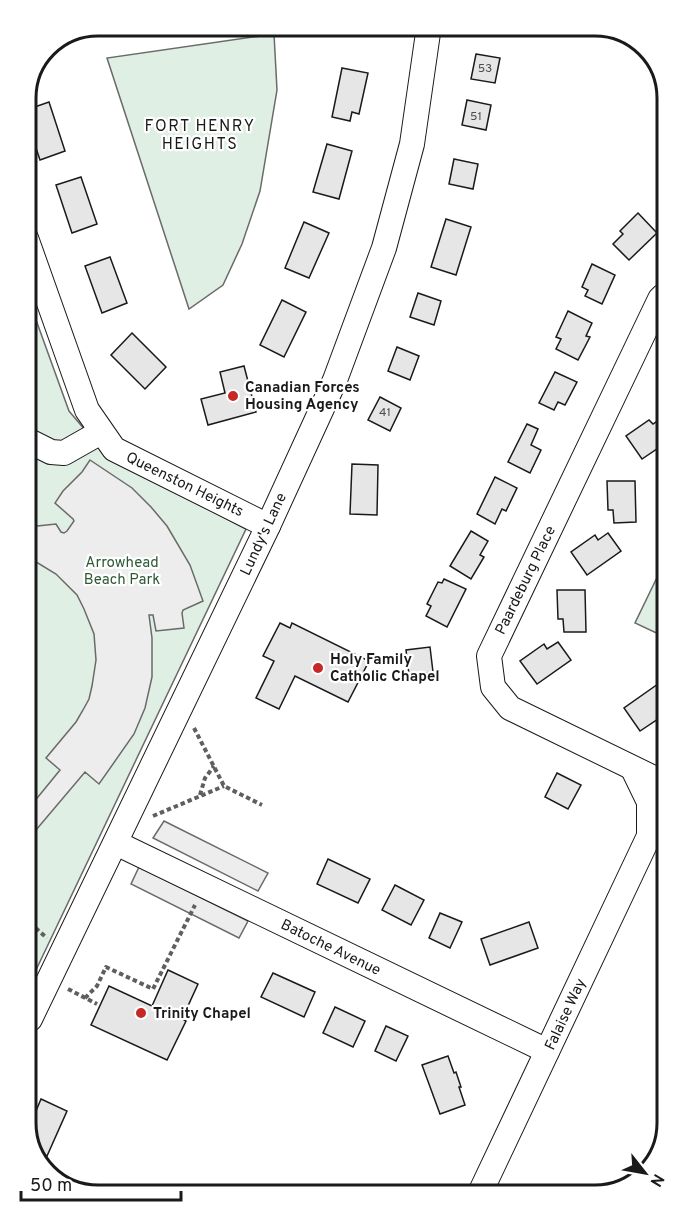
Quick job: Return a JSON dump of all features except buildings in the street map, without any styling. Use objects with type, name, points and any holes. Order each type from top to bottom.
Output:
[{"type":"street","name":"Lundy's Lane","points":[[36,1007],[268,526],[335,380],[384,248],[412,144],[428,36]]},
{"type":"street","name":"Queenston Heights","points":[[36,266],[87,410],[114,449],[268,526]]},
{"type":"street","name":"Paardeburg Place","points":[[657,305],[489,656],[493,687],[510,708],[657,780]]},
{"type":"street","points":[[36,444],[51,452],[64,453],[101,432]]},
{"type":"street","points":[[633,769],[649,802],[657,828]]},
{"type":"street","name":"Falaise Way","points":[[484,1185],[547,1051],[657,833]]},
{"type":"street","name":"Batoche Avenue","points":[[116,843],[547,1051]]},
{"type":"path","points":[[188,723],[193,726],[224,786],[262,805]]},
{"type":"path","points":[[200,796],[205,778],[214,766]]},
{"type":"path","points":[[151,817],[224,786]]},
{"type":"path","points":[[85,998],[97,986],[106,967],[153,989],[205,886]]},
{"type":"path","points":[[36,929],[47,938]]},
{"type":"path","points":[[60,986],[97,1004]]},
{"type":"green space","points":[[260,36],[274,36],[277,90],[260,191],[242,244],[223,285],[189,309],[107,58]]},
{"type":"green space","name":"Arrowhead Beach Park","points":[[36,320],[69,411],[108,457],[246,529],[36,970]]},
{"type":"green space","points":[[657,577],[657,633],[635,623]]},
{"type":"shaded area","points":[[90,460],[132,488],[151,507],[167,526],[190,565],[203,601],[183,610],[184,628],[156,631],[153,615],[149,615],[152,638],[152,677],[145,708],[134,734],[99,784],[85,772],[36,830],[36,799],[60,770],[46,758],[76,722],[89,699],[96,660],[94,634],[77,595],[56,574],[36,562],[36,526],[56,524],[61,532],[67,531],[74,521],[55,503],[63,491],[82,472]]},
{"type":"shaded area","points":[[164,821],[268,873],[258,891],[153,838]]},
{"type":"shaded area","points":[[139,867],[248,921],[239,938],[131,884]]},
{"type":"place","name":"Canadian Forces Housing Agency","points":[[233,396]]},
{"type":"place","name":"Holy Family Catholic Chapel","points":[[318,668]]},
{"type":"place","name":"Trinity Chapel","points":[[141,1013]]},
{"type":"district","name":"FORT HENRY HEIGHTS","points":[[200,134]]}]
